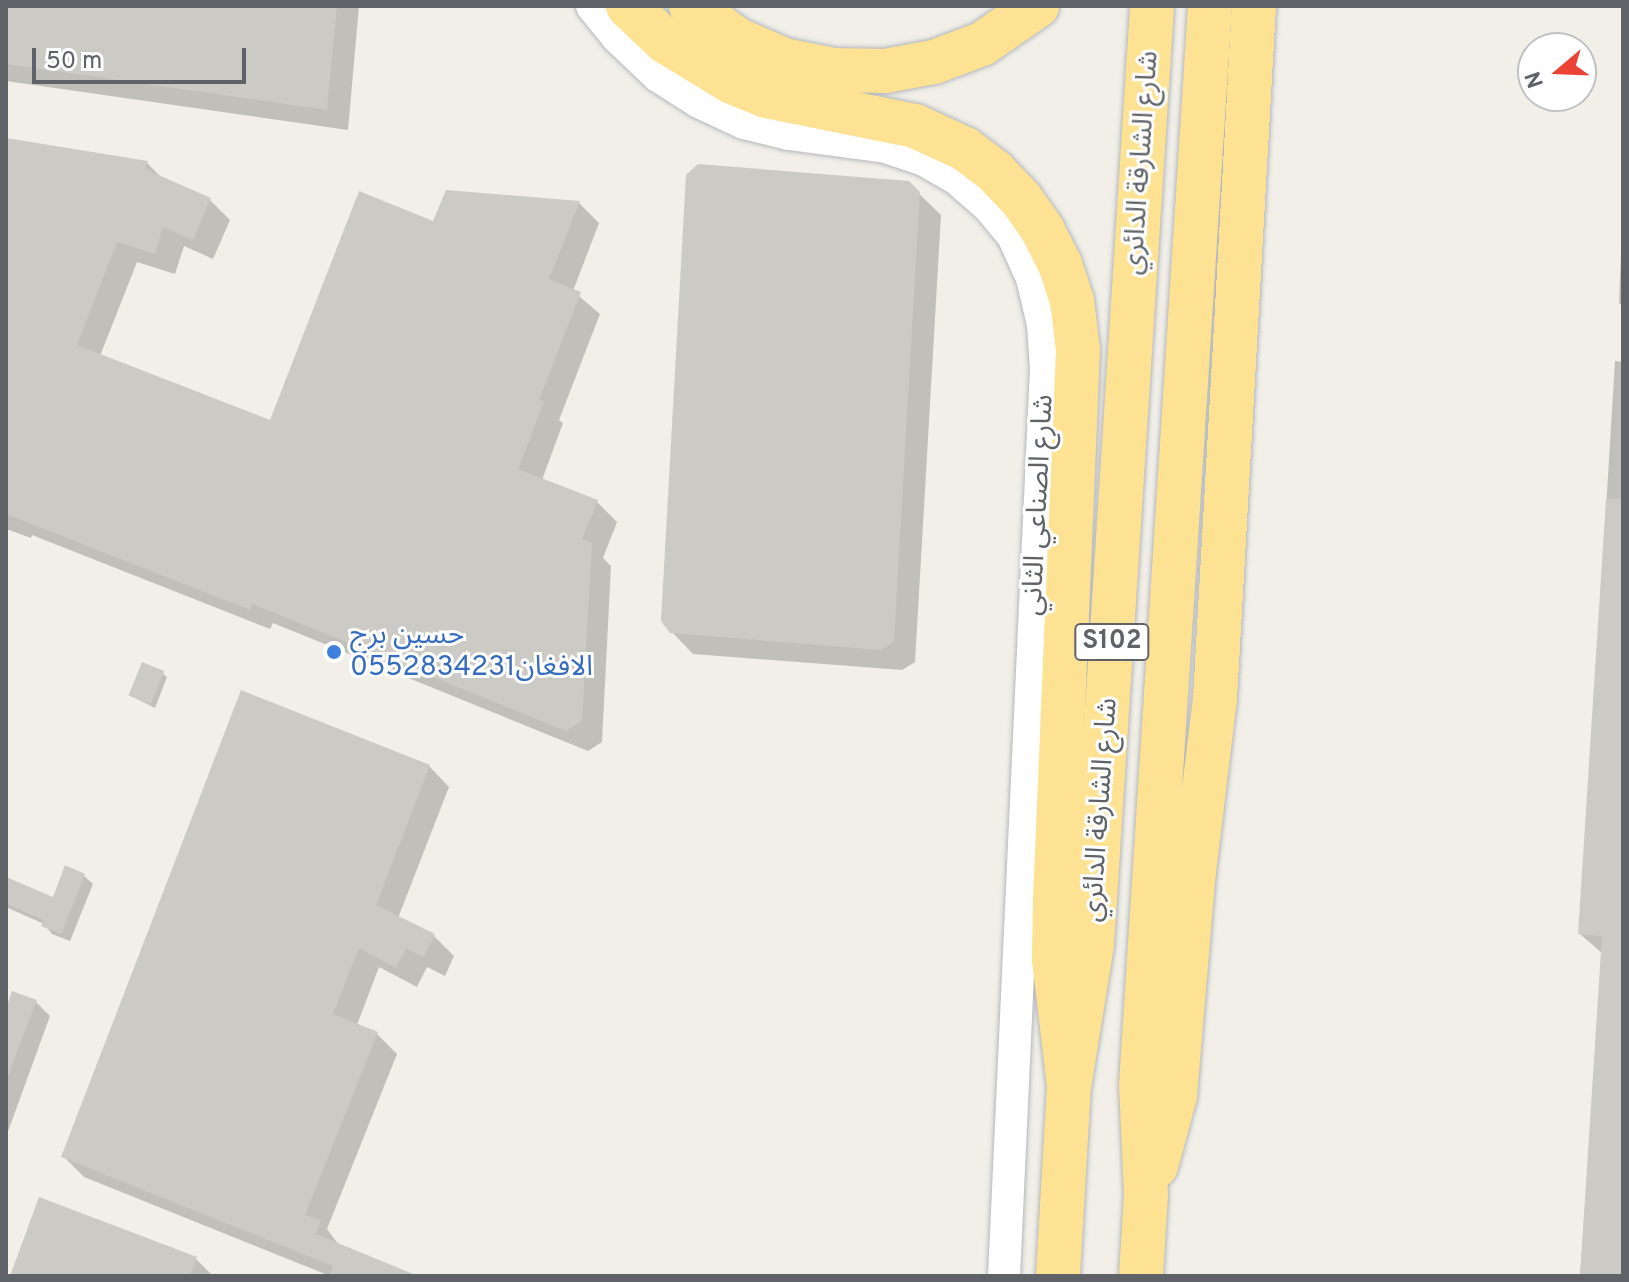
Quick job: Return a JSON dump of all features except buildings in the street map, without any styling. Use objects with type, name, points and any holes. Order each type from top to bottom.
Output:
[{"type":"highway","points":[[628,6],[666,42],[732,82],[766,96],[915,126],[965,149],[995,172],[1021,199],[1043,231],[1060,264],[1072,300],[1078,350],[1054,945],[1069,1087]]},
{"type":"highway","points":[[691,6],[738,40],[784,60],[834,70],[885,71],[934,62],[982,44],[1037,6]]},
{"type":"highway","name":"شارع الشارقة الدائري","points":[[1058,1276],[1069,1087],[1092,945],[1152,6]]},
{"type":"highway","name":"شارع الشارقة الدائري","points":[[1141,1276],[1146,1195],[1141,1085],[1210,6]]},
{"type":"highway","points":[[1146,1195],[1167,1136],[1175,1096],[1194,872],[1215,699],[1254,6]]},
{"type":"street","name":"شارع الصناعي الثاني","points":[[592,6],[618,38],[658,76],[699,102],[744,123],[789,134],[886,147],[924,160],[958,180],[988,206],[1013,236],[1032,278],[1043,324],[1046,369],[1004,1276]]},
{"type":"place","name":"حسين برج الافغان0552834231","points":[[334,652]]}]
